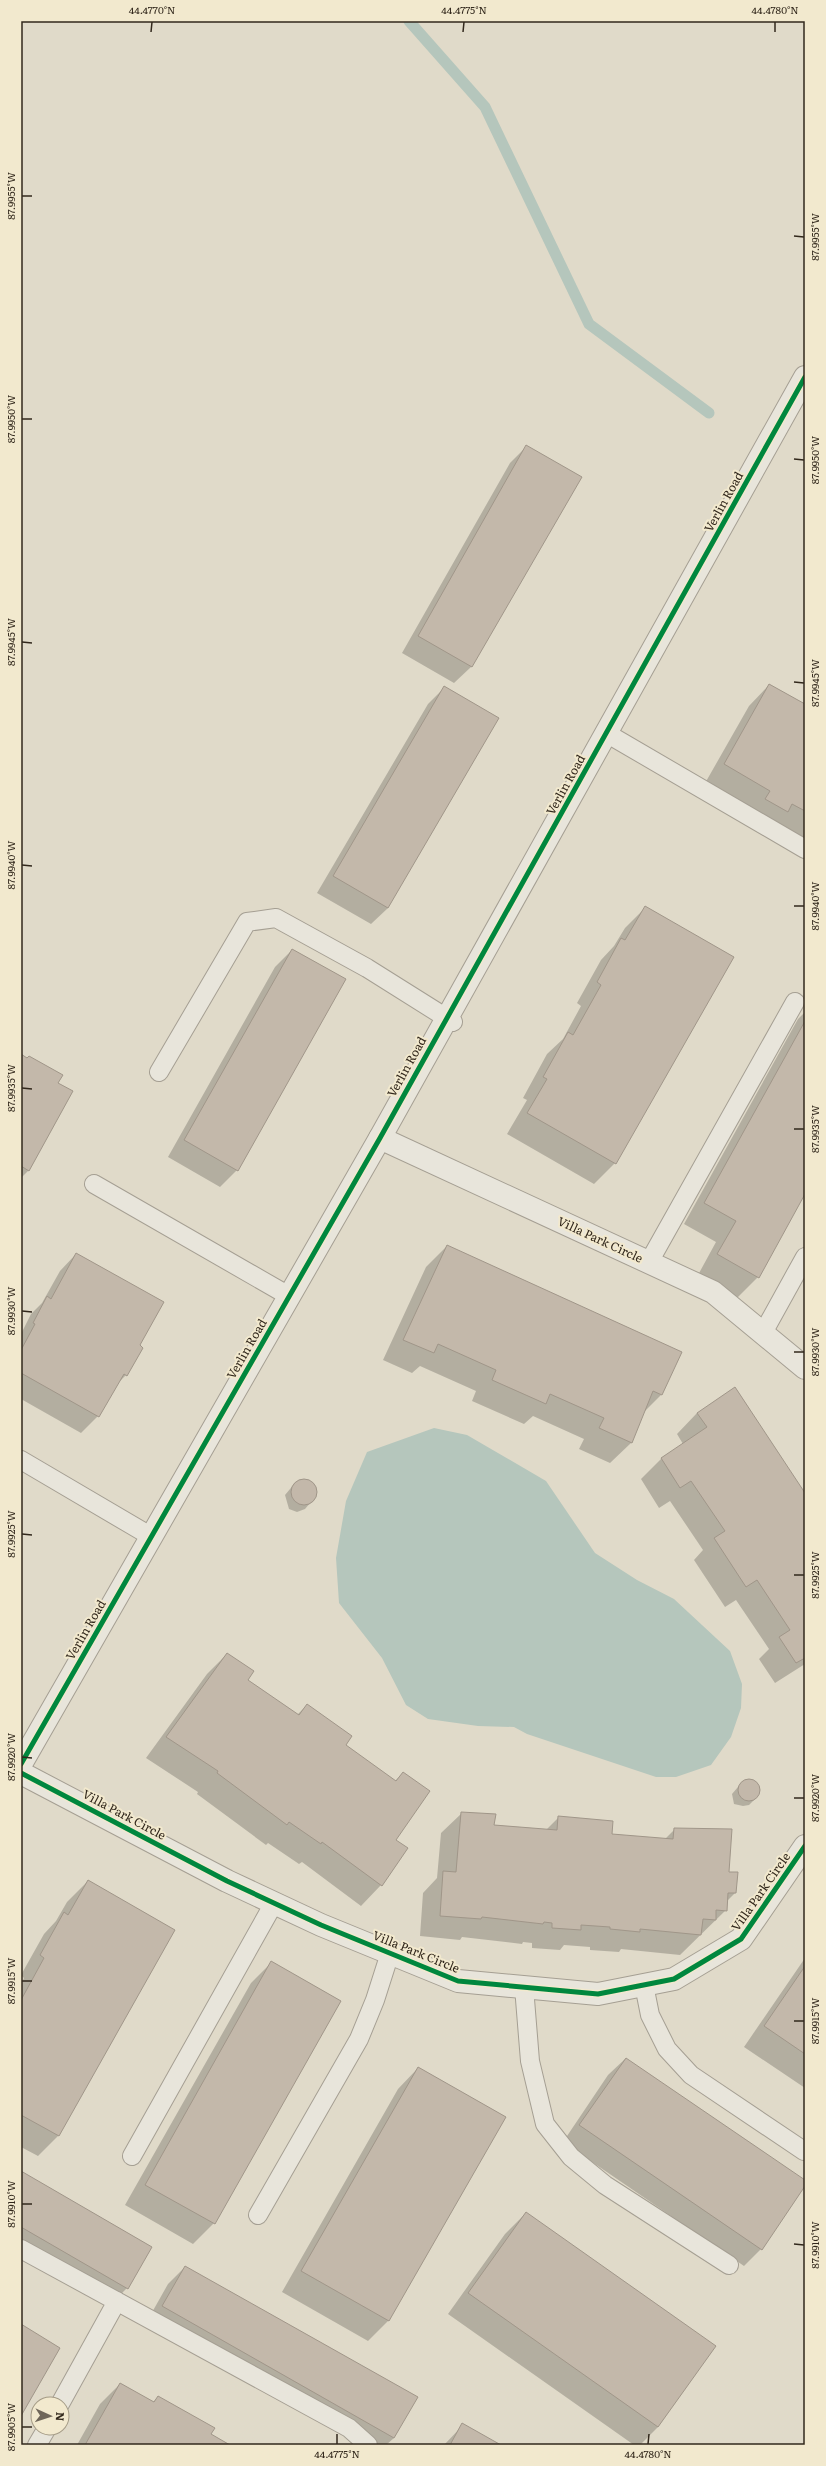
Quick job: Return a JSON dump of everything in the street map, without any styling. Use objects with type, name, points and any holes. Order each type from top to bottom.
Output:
[{"type":"street","name":"Verlin Road","points":[[21,1764],[380,1138],[450,1020],[606,733],[805,377]]},
{"type":"street","name":"Villa Park Circle","points":[[380,1138],[713,1292],[805,1368]]},
{"type":"street","name":"Villa Park Circle","points":[[21,1773],[227,1881],[274,1903],[458,1981],[598,1994],[674,1979],[741,1939],[805,1846]]},
{"type":"lane","points":[[606,733],[805,849]]},
{"type":"lane","points":[[159,1072],[247,922],[276,918],[367,968],[450,1020]]},
{"type":"lane","points":[[648,1262],[796,1002]]},
{"type":"lane","points":[[94,1184],[289,1296]]},
{"type":"lane","points":[[763,1333],[805,1257]]},
{"type":"lane","points":[[21,1460],[152,1537]]},
{"type":"lane","points":[[132,2156],[274,1903]]},
{"type":"lane","points":[[258,2215],[359,2039],[375,2000],[390,1953]]},
{"type":"lane","points":[[644,1985],[650,2015],[667,2049],[691,2075],[804,2151]]},
{"type":"lane","points":[[524,1987],[530,2061],[545,2124],[571,2156],[605,2185],[729,2265]]},
{"type":"lane","points":[[21,2249],[349,2428],[368,2445]]},
{"type":"lane","points":[[64,2396],[117,2301]]},
{"type":"lane","points":[[37,2445],[42,2436]]},
{"type":"shaded area","points":[[434,1428],[467,1435],[546,1481],[595,1553],[637,1580],[674,1599],[730,1651],[742,1684],[741,1708],[731,1737],[711,1765],[676,1777],[656,1777],[527,1734],[514,1727],[478,1726],[428,1719],[406,1705],[382,1658],[339,1603],[336,1558],[346,1501],[367,1452]]},
{"type":"building","points":[[526,445],[582,477],[472,667],[418,636]]},
{"type":"building","points":[[769,684],[805,704],[805,811],[792,804],[788,812],[765,799],[770,791],[724,764]]},
{"type":"building","points":[[444,686],[499,718],[388,908],[333,876]]},
{"type":"building","points":[[645,906],[734,957],[616,1164],[527,1113],[547,1079],[543,1077],[568,1032],[573,1035],[601,985],[597,982],[621,938],[625,940]]},
{"type":"building","points":[[292,949],[346,979],[238,1171],[184,1140]]},
{"type":"building","points":[[805,1021],[805,1194],[759,1278],[717,1254],[736,1221],[704,1203]]},
{"type":"building","points":[[21,1054],[27,1058],[29,1056],[63,1075],[58,1083],[73,1091],[29,1171],[21,1166]]},
{"type":"building","points":[[447,1245],[682,1352],[662,1395],[653,1391],[632,1443],[599,1428],[604,1418],[550,1394],[546,1404],[492,1380],[496,1370],[438,1344],[434,1353],[403,1340]]},
{"type":"building","points":[[76,1253],[164,1302],[140,1345],[143,1348],[127,1376],[124,1374],[99,1417],[21,1373],[21,1350],[35,1324],[33,1323],[47,1296],[51,1299]]},
{"type":"building","points":[[735,1387],[805,1493],[805,1658],[796,1663],[779,1637],[790,1630],[757,1580],[746,1587],[714,1538],[725,1531],[691,1481],[680,1488],[661,1458],[707,1427],[697,1413]]},
{"type":"building","points":[[304,1479],[313,1483],[317,1492],[313,1501],[304,1505],[295,1501],[291,1492],[295,1483]]},
{"type":"building","points":[[227,1653],[254,1671],[248,1680],[299,1715],[307,1704],[352,1736],[346,1745],[396,1781],[403,1772],[430,1791],[396,1840],[408,1848],[382,1886],[322,1842],[321,1844],[289,1822],[287,1825],[217,1773],[218,1771],[166,1737]]},
{"type":"building","points":[[749,1779],[757,1782],[760,1790],[757,1798],[749,1801],[741,1798],[738,1790],[741,1782]]},
{"type":"building","points":[[461,1812],[496,1814],[494,1825],[557,1830],[558,1816],[613,1821],[612,1834],[673,1839],[674,1828],[732,1829],[729,1872],[738,1872],[736,1893],[728,1893],[727,1911],[716,1910],[716,1920],[703,1919],[701,1935],[640,1929],[640,1932],[610,1929],[610,1927],[581,1925],[581,1930],[552,1928],[552,1923],[544,1922],[543,1924],[482,1917],[481,1919],[440,1916],[443,1871],[456,1872]]},
{"type":"building","points":[[88,1880],[175,1930],[59,2136],[21,2115],[21,2000],[44,1958],[40,1955],[64,1912],[68,1915]]},
{"type":"building","points":[[271,1961],[341,2001],[215,2224],[145,2185]]},
{"type":"building","points":[[805,1966],[805,2054],[764,2026]]},
{"type":"building","points":[[626,2058],[805,2180],[805,2186],[762,2250],[579,2125]]},
{"type":"building","points":[[418,2067],[506,2117],[389,2321],[301,2271]]},
{"type":"building","points":[[21,2171],[152,2247],[128,2289],[21,2227]]},
{"type":"building","points":[[526,2212],[716,2346],[658,2427],[468,2293]]},
{"type":"building","points":[[185,2266],[418,2397],[394,2438],[162,2306]]},
{"type":"building","points":[[21,2324],[60,2348],[32,2396],[30,2396],[30,2400],[21,2416]]},
{"type":"building","points":[[120,2383],[154,2402],[158,2396],[215,2428],[211,2434],[230,2445],[85,2445]]},
{"type":"building","points":[[462,2423],[501,2445],[450,2445]]},
{"type":"waterway","points":[[409,21],[485,107],[589,324],[709,413]]},
{"type":"cycle path","points":[[21,1764],[380,1138],[805,377]]},
{"type":"cycle path","points":[[21,1773],[227,1881],[321,1925],[458,1981],[598,1994],[674,1979],[741,1939],[805,1846]]}]
